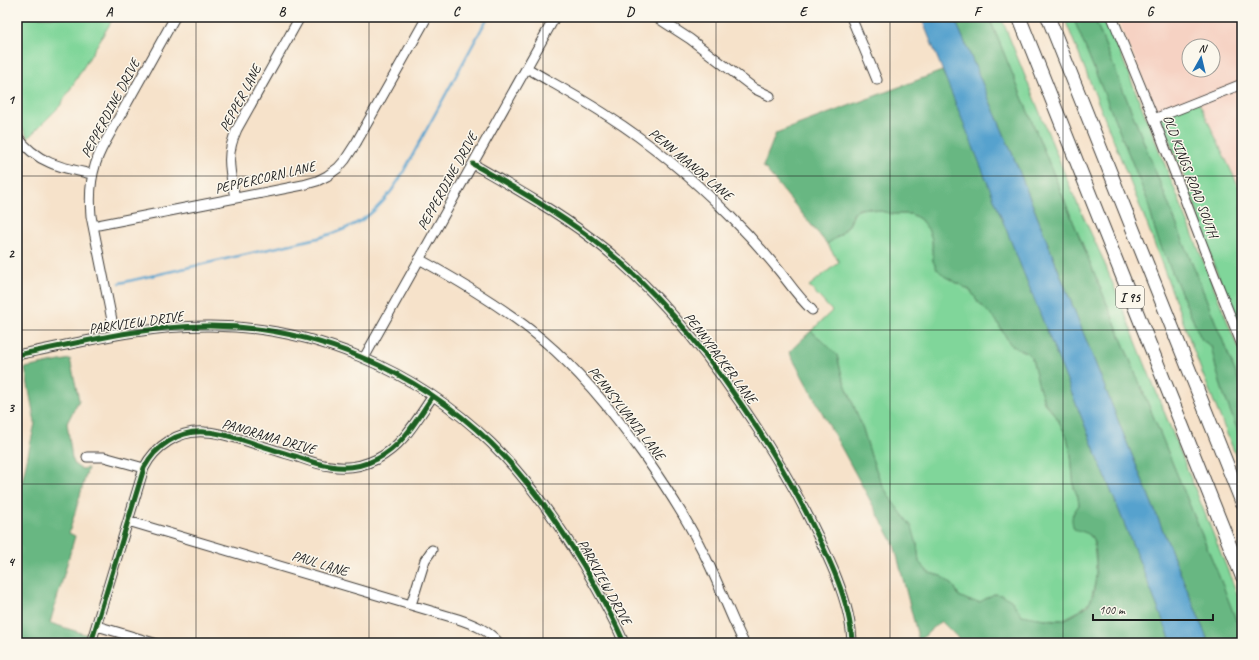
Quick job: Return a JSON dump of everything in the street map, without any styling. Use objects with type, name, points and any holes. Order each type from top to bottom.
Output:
[{"type":"highway","name":"I 95","points":[[1019,17],[1242,576]]},
{"type":"highway","name":"I 95","points":[[1048,17],[1242,502]]},
{"type":"street","name":"PEPPERDINE DRIVE","points":[[115,335],[93,226],[90,199],[92,174],[102,148],[175,17]]},
{"type":"street","name":"PEPPER LANE","points":[[235,198],[229,163],[229,152],[232,140],[300,17]]},
{"type":"street","name":"PEPPERCORN LANE","points":[[93,226],[311,183],[322,179],[338,168],[356,143],[426,17]]},
{"type":"street","name":"PEPPERDINE DRIVE","points":[[364,358],[556,17]]},
{"type":"street","points":[[656,17],[669,20],[755,89],[770,96]]},
{"type":"street","points":[[851,17],[877,80]]},
{"type":"street","name":"OLD KINGS ROAD SOUTH","points":[[1112,17],[1154,119],[1242,345]]},
{"type":"street","name":"PENN MANOR LANE","points":[[526,68],[608,116],[641,139],[679,169],[714,200],[744,230],[773,263],[800,298],[812,310]]},
{"type":"street","points":[[1154,119],[1242,84]]},
{"type":"street","points":[[17,136],[30,150],[48,162],[92,174]]},
{"type":"street","name":"PENNYPACKER LANE","points":[[473,164],[554,212],[604,248],[656,297],[702,349],[764,438],[800,500],[819,538],[839,587],[849,618],[852,643]]},
{"type":"street","name":"PENNSYLVANIA LANE","points":[[420,259],[477,292],[518,320],[560,355],[599,397],[627,432],[654,470],[688,524],[712,570],[744,643]]},
{"type":"street","name":"PARKVIEW DRIVE","points":[[17,356],[115,335],[163,328],[207,326],[250,328],[271,331],[300,337],[364,358],[395,373],[433,396],[459,415],[486,439],[521,476],[572,547],[599,593],[624,643]]},
{"type":"street","name":"PANORAMA DRIVE","points":[[92,643],[144,468],[153,454],[170,440],[183,434],[204,432],[230,436],[330,466],[350,467],[378,458],[398,445],[416,422],[433,396]]},
{"type":"street","points":[[87,457],[100,456],[144,468]]},
{"type":"street","name":"PAUL LANE","points":[[128,521],[473,624],[486,631],[499,643]]},
{"type":"street","points":[[411,605],[425,560],[432,550]]},
{"type":"street","points":[[97,626],[154,643]]},
{"type":"shaded area","points":[[1117,17],[1242,17],[1242,184],[1237,184],[1197,98],[1158,112]]},
{"type":"green space","points":[[17,17],[114,17],[60,106],[28,138],[17,119]]},
{"type":"green space","points":[[954,17],[989,17],[1223,586],[1242,636],[1242,643],[1209,643],[1123,433],[1012,153]]},
{"type":"green space","points":[[989,17],[1001,17],[1072,192],[1102,257],[1242,606],[1242,636],[1223,586]]},
{"type":"green space","points":[[1064,17],[1073,17],[1147,199],[1157,237],[1199,334],[1202,340],[1211,346],[1223,392],[1242,442],[1242,471],[1201,370],[1147,224]]},
{"type":"green space","points":[[1073,17],[1094,17],[1242,389],[1242,442],[1223,392],[1211,346],[1202,340],[1199,334],[1157,237],[1147,199]]},
{"type":"green space","points":[[1094,17],[1106,17],[1242,358],[1242,389]]},
{"type":"green space","points":[[942,71],[950,87],[1172,643],[963,643],[941,621],[919,641],[894,544],[789,352],[811,331],[837,355],[842,376],[863,429],[881,483],[892,501],[912,527],[917,544],[919,562],[929,573],[941,576],[954,586],[959,596],[970,601],[980,602],[994,594],[1002,595],[1011,600],[1022,615],[1062,620],[1077,613],[1090,602],[1096,579],[1094,541],[1091,536],[1074,529],[1072,516],[1079,505],[1078,497],[1074,488],[1071,455],[1067,437],[1056,416],[1045,403],[1039,387],[1032,358],[1026,352],[1017,349],[1010,344],[996,320],[979,303],[970,290],[944,276],[937,269],[933,261],[932,239],[928,229],[920,219],[911,214],[893,214],[868,208],[859,209],[853,214],[849,225],[841,234],[827,244],[763,166],[776,133]]},
{"type":"green space","points":[[1197,98],[1242,194],[1242,333],[1213,263],[1190,191],[1158,112]]},
{"type":"green space","points":[[868,208],[893,214],[911,214],[920,219],[928,229],[932,239],[933,261],[944,276],[970,290],[979,303],[996,320],[1002,331],[1017,349],[1026,352],[1032,358],[1044,403],[1056,416],[1067,437],[1071,455],[1074,488],[1078,497],[1079,505],[1072,515],[1093,539],[1096,563],[1096,579],[1090,602],[1079,611],[1062,620],[1035,618],[1022,615],[1011,600],[994,594],[980,602],[970,601],[959,596],[954,586],[941,576],[929,573],[919,562],[917,544],[881,483],[863,429],[842,376],[837,355],[811,331],[832,311],[809,286],[839,262],[827,244],[847,228],[855,212]]},
{"type":"green space","points":[[70,359],[79,400],[67,423],[72,458],[75,465],[81,469],[88,468],[69,533],[75,536],[50,623],[88,635],[86,643],[17,643],[17,487],[22,482],[35,423],[25,368]]},
{"type":"water","points":[[921,17],[954,17],[1012,153],[1123,433],[1209,643],[1172,643]]},
{"type":"waterway","points":[[120,283],[318,238],[345,229],[366,217],[384,201],[400,178],[488,17]]},
{"type":"cycle path","points":[[473,164],[548,208],[591,238],[634,274],[691,336],[759,430],[806,512],[829,559],[842,593],[851,627],[852,643]]},
{"type":"cycle path","points":[[17,355],[111,336],[158,329],[206,326],[246,328],[285,334],[323,343],[360,357],[396,374],[430,394],[462,417],[491,443],[517,471],[553,517],[584,566],[615,623],[624,643]]},
{"type":"cycle path","points":[[91,643],[144,468],[161,446],[186,434],[195,432],[210,432],[243,440],[322,465],[336,467],[354,466],[377,459],[394,447],[409,431],[433,396]]}]
